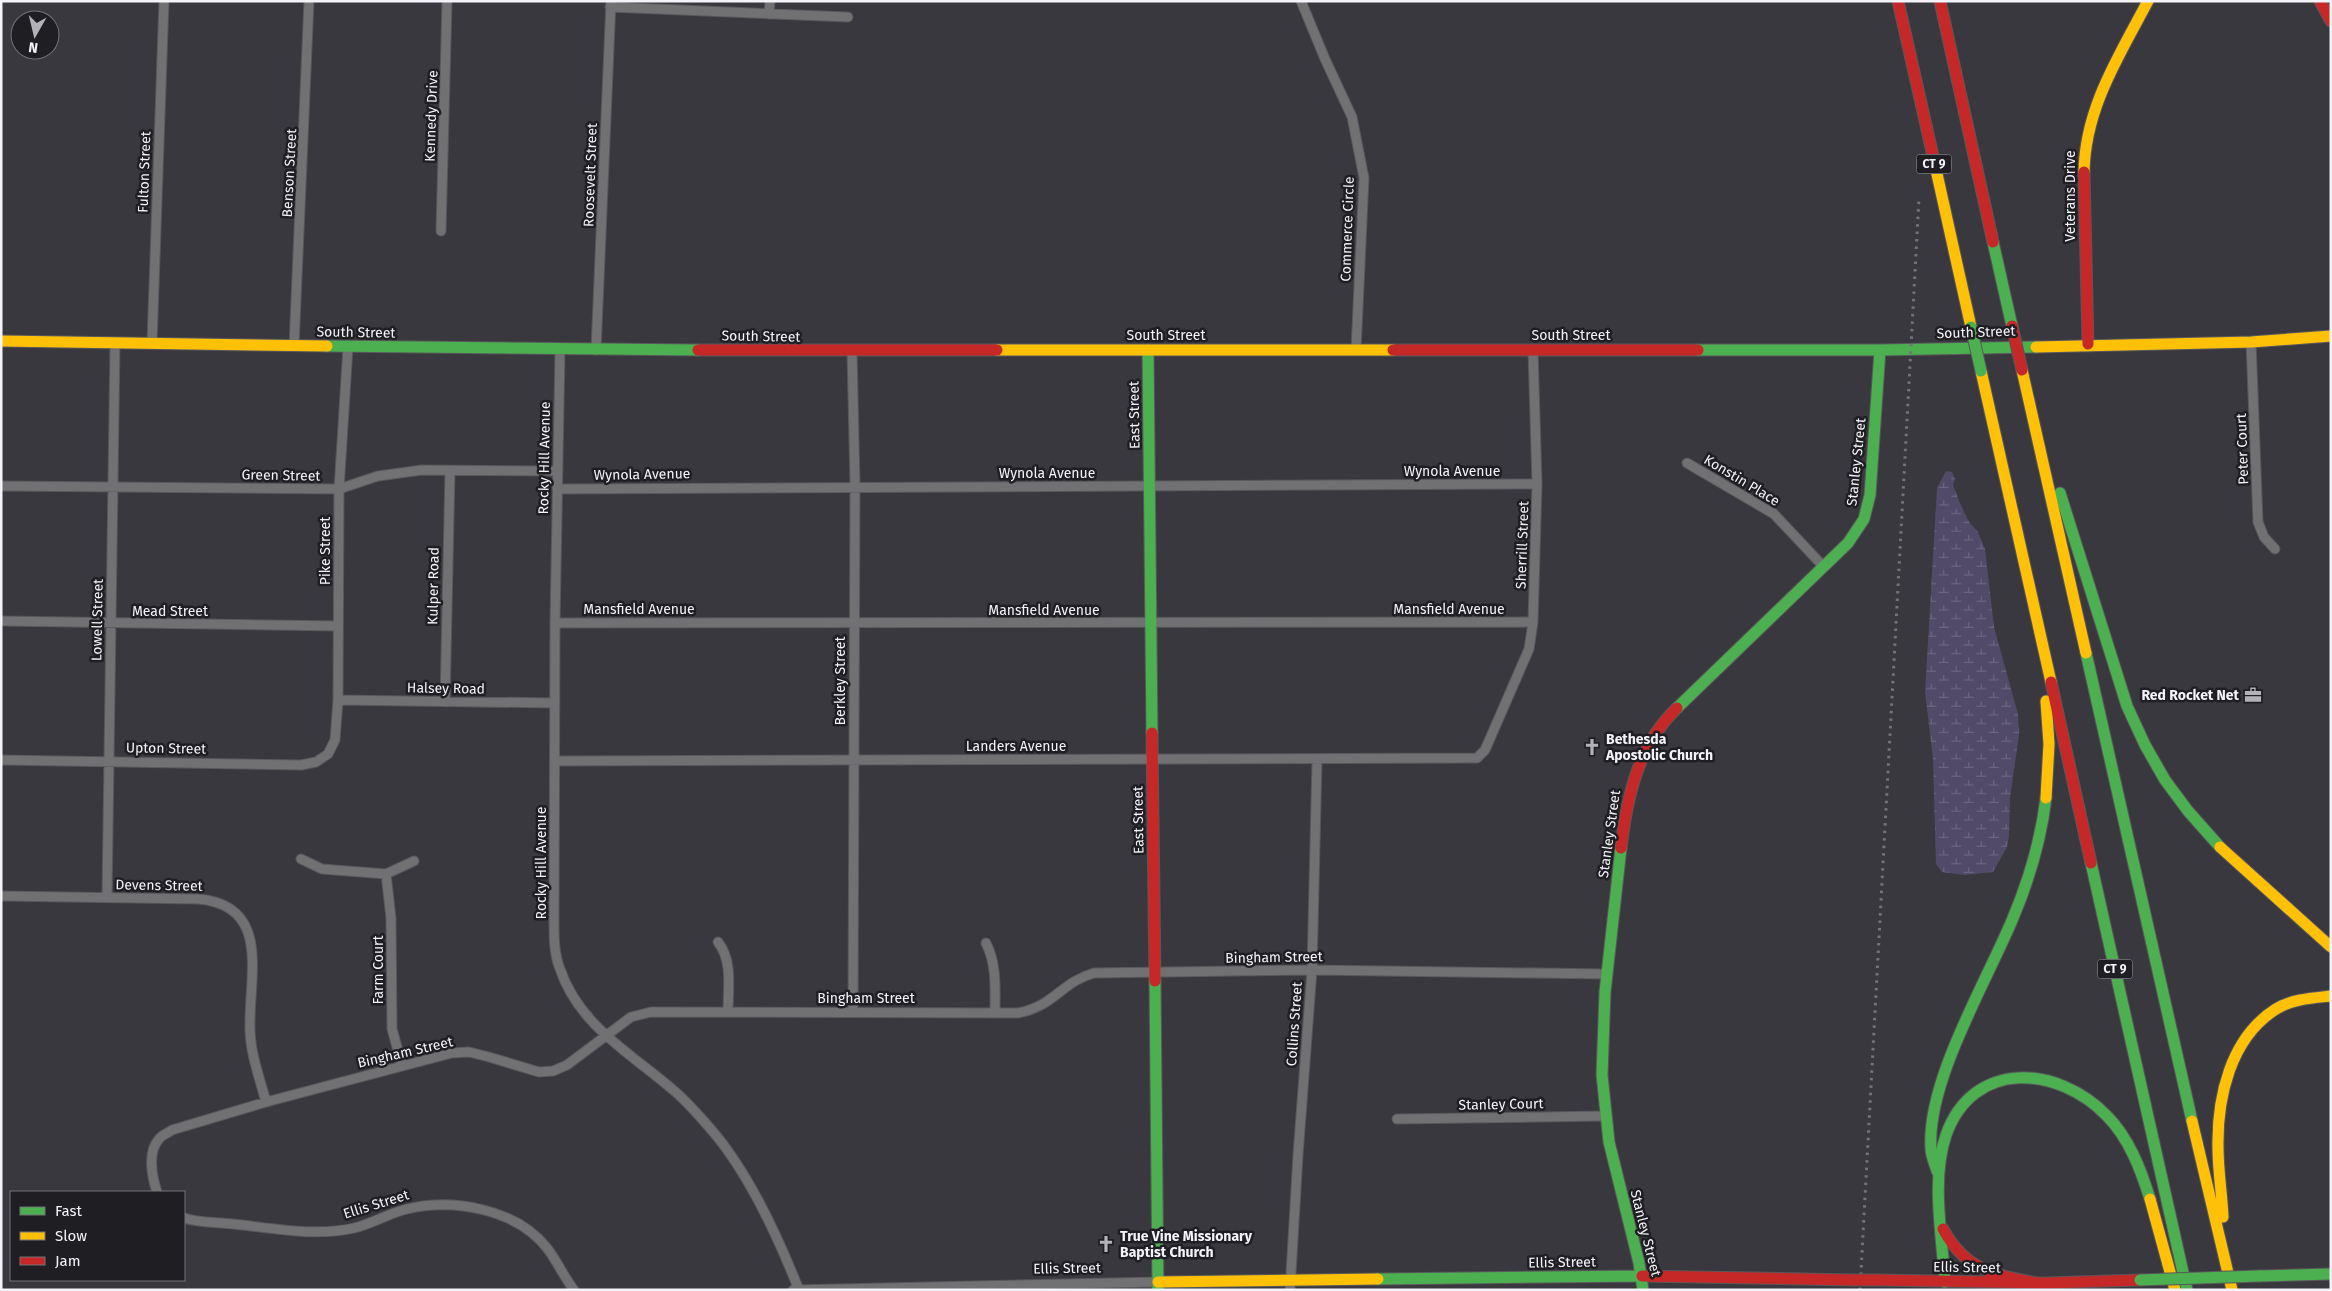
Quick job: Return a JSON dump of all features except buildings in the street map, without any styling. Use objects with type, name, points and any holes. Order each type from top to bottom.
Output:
[{"type":"main road","name":"CT 9","points":[[1898,1],[2187,1290]]},
{"type":"main road","points":[[1940,1],[2150,940],[2232,1290]]},
{"type":"main road","name":"Veterans Drive","points":[[2088,344],[2083,198],[2084,152],[2092,115],[2103,85],[2148,1]]},
{"type":"main road","points":[[2320,1],[2331,22]]},
{"type":"main road","name":"South Street","points":[[1,341],[560,350],[1880,350],[2088,344],[2251,342],[2331,336]]},
{"type":"main road","name":"East Street","points":[[1148,350],[1158,1286]]},
{"type":"main road","name":"Stanley Street","points":[[1644,1290],[1615,1173],[1605,1116],[1601,1046],[1607,974],[1627,804],[1640,762],[1652,737],[1676,708],[1854,536],[1864,519],[1868,507],[1880,350]]},
{"type":"main road","points":[[2038,439],[2054,474],[2127,706],[2136,728],[2161,773],[2187,811],[2220,849],[2331,947]]},
{"type":"main road","points":[[1938,1171],[1932,1160],[1931,1147],[1939,1090],[1951,1058],[2018,907],[2039,837],[2048,784],[2049,749],[2043,680],[2043,649]]},
{"type":"main road","points":[[2223,1250],[2219,1127],[2223,1092],[2235,1055],[2251,1028],[2270,1013],[2296,1000],[2331,996]]},
{"type":"main road","points":[[1945,1282],[1938,1171],[1945,1135],[1952,1119],[1966,1101],[1984,1087],[2004,1079],[2027,1078],[2050,1081],[2076,1092],[2106,1114],[2132,1153],[2146,1188],[2175,1290]]},
{"type":"main road","points":[[1941,1223],[1954,1248],[1972,1266],[1999,1275],[2038,1283]]},
{"type":"main road","name":"Ellis Street","points":[[1158,1286],[1290,1285],[1642,1276],[2038,1283],[2331,1274]]},
{"type":"street","name":"Fulton Street","points":[[152,343],[164,1]]},
{"type":"street","name":"Benson Street","points":[[294,346],[309,1]]},
{"type":"street","name":"Kennedy Drive","points":[[441,230],[447,1]]},
{"type":"street","points":[[769,14],[770,1]]},
{"type":"street","name":"Commerce Circle","points":[[1301,1],[1324,59],[1352,117],[1364,178],[1356,350]]},
{"type":"street","points":[[610,4],[848,17]]},
{"type":"street","name":"Roosevelt Street","points":[[596,350],[610,4]]},
{"type":"street","name":"Peter Court","points":[[2251,342],[2258,522],[2264,537],[2275,550]]},
{"type":"street","name":"Lowell Street","points":[[107,897],[115,343]]},
{"type":"street","name":"Pike Street","points":[[328,754],[335,740],[338,700],[339,489],[348,347]]},
{"type":"street","name":"Rocky Hill Avenue","points":[[560,350],[554,703],[555,945],[559,969],[572,996],[586,1017],[605,1035],[674,1091],[728,1150],[768,1219],[797,1289]]},
{"type":"street","name":"Sherrill Street","points":[[1477,758],[1485,750],[1528,649],[1533,622],[1537,484],[1533,350]]},
{"type":"street","name":"Berkley Street","points":[[852,351],[854,485],[853,1012]]},
{"type":"street","name":"Konstin Place","points":[[1687,463],[1774,514],[1823,566]]},
{"type":"street","name":"Green Street","points":[[1,486],[339,489],[378,476],[422,470],[558,472]]},
{"type":"street","name":"Kulper Road","points":[[445,702],[450,471]]},
{"type":"street","name":"Wynola Avenue","points":[[557,489],[854,485],[1150,487],[1537,484]]},
{"type":"street","name":"Mead Street","points":[[1,622],[338,626]]},
{"type":"street","name":"Mansfield Avenue","points":[[555,622],[854,624],[1533,622]]},
{"type":"street","name":"Halsey Road","points":[[338,700],[554,703]]},
{"type":"street","name":"Upton Street","points":[[1,760],[301,765],[316,762],[328,754]]},
{"type":"street","name":"Landers Avenue","points":[[555,761],[1477,758]]},
{"type":"street","name":"Collins Street","points":[[1290,1285],[1312,970],[1317,760]]},
{"type":"street","points":[[301,859],[322,869],[386,874],[414,861]]},
{"type":"street","name":"Farm Court","points":[[386,874],[391,918],[392,1029],[402,1066]]},
{"type":"street","name":"Devens Street","points":[[1,896],[216,900],[231,907],[242,917],[248,931],[252,949],[252,1052],[266,1102]]},
{"type":"street","points":[[718,942],[725,951],[728,964],[728,1012]]},
{"type":"street","points":[[986,943],[992,956],[996,974],[995,1013]]},
{"type":"street","name":"Bingham Street","points":[[157,1191],[152,1166],[153,1149],[159,1138],[172,1130],[266,1102],[452,1053],[468,1052],[539,1072],[552,1071],[567,1065],[605,1035],[631,1018],[651,1012],[995,1013],[1035,1010],[1049,1002],[1078,977],[1155,972],[1312,970],[1607,974]]},
{"type":"street","name":"Stanley Court","points":[[1397,1119],[1605,1116]]},
{"type":"street","name":"Ellis Street","points":[[185,1218],[324,1233],[355,1228],[406,1209],[423,1206],[449,1205],[481,1209],[508,1218],[529,1230],[548,1248],[574,1290]]},
{"type":"street","name":"Ellis Street","points":[[797,1289],[1158,1286]]},
{"type":"green space","points":[[1946,471],[1952,472],[1955,479],[1953,485],[1960,503],[1969,522],[1978,532],[1985,549],[1994,627],[2018,714],[2019,735],[2010,798],[2007,847],[1993,872],[1965,875],[1942,872],[1936,864],[1933,759],[1925,692],[1937,488]]},
{"type":"railway","points":[[1860,1290],[1919,198]]},
{"type":"traffic: fast","points":[[1993,242],[2012,326]]},
{"type":"traffic: fast","points":[[1971,327],[1981,371]]},
{"type":"traffic: fast","points":[[327,346],[698,350]]},
{"type":"traffic: fast","points":[[1698,350],[1880,350],[2036,347]]},
{"type":"traffic: fast","points":[[1148,350],[1152,733]]},
{"type":"traffic: fast","points":[[1677,708],[1848,543],[1864,519],[1870,495],[1880,350]]},
{"type":"traffic: fast","points":[[2060,493],[2127,706],[2145,745],[2165,780],[2188,811],[2220,847]]},
{"type":"traffic: fast","points":[[2086,653],[2192,1121]]},
{"type":"traffic: fast","points":[[1937,1171],[1931,1149],[1932,1122],[1938,1094],[1960,1032],[2002,943],[2024,889],[2038,844],[2046,798]]},
{"type":"traffic: fast","points":[[1621,848],[1605,992],[1602,1075],[1609,1142],[1639,1263],[1643,1290]]},
{"type":"traffic: fast","points":[[2091,863],[2187,1290]]},
{"type":"traffic: fast","points":[[1155,981],[1158,1290]]},
{"type":"traffic: fast","points":[[1945,1282],[1938,1189],[1939,1170],[1946,1135],[1959,1110],[1976,1093],[1996,1082],[2018,1078],[2042,1080],[2065,1087],[2087,1099],[2107,1116],[2122,1134],[2143,1177],[2150,1199]]},
{"type":"traffic: fast","points":[[2259,1276],[2331,1274]]},
{"type":"traffic: fast","points":[[1378,1279],[1642,1276]]},
{"type":"traffic: fast","points":[[2140,1280],[2259,1276]]},
{"type":"traffic: slow","points":[[2084,172],[2090,126],[2097,104],[2115,62],[2148,1]]},
{"type":"traffic: slow","points":[[1935,165],[1971,327]]},
{"type":"traffic: slow","points":[[2036,347],[2251,342],[2331,336]]},
{"type":"traffic: slow","points":[[1,341],[327,346]]},
{"type":"traffic: slow","points":[[997,350],[1393,350]]},
{"type":"traffic: slow","points":[[2022,370],[2086,653]]},
{"type":"traffic: slow","points":[[1981,371],[2051,682]]},
{"type":"traffic: slow","points":[[2046,701],[2049,744],[2046,798]]},
{"type":"traffic: slow","points":[[2220,847],[2331,947]]},
{"type":"traffic: slow","points":[[2223,1217],[2218,1157],[2218,1129],[2224,1090],[2229,1071],[2237,1053],[2247,1036],[2260,1021],[2276,1009],[2295,1001],[2331,996]]},
{"type":"traffic: slow","points":[[2192,1121],[2232,1290]]},
{"type":"traffic: slow","points":[[2150,1199],[2175,1290]]},
{"type":"traffic: slow","points":[[1158,1282],[1378,1279]]},
{"type":"traffic: jam","points":[[1898,1],[1935,165]]},
{"type":"traffic: jam","points":[[1940,1],[1993,242]]},
{"type":"traffic: jam","points":[[2320,1],[2331,21]]},
{"type":"traffic: jam","points":[[2084,172],[2088,344]]},
{"type":"traffic: jam","points":[[2012,326],[2022,370]]},
{"type":"traffic: jam","points":[[698,350],[997,350]]},
{"type":"traffic: jam","points":[[1393,350],[1698,350]]},
{"type":"traffic: jam","points":[[2051,682],[2091,863]]},
{"type":"traffic: jam","points":[[1621,848],[1631,791],[1644,755],[1653,738],[1677,708]]},
{"type":"traffic: jam","points":[[1152,733],[1155,981]]},
{"type":"traffic: jam","points":[[1943,1229],[1961,1254],[1971,1262],[1994,1273],[2037,1283]]},
{"type":"traffic: jam","points":[[1642,1276],[1853,1280]]},
{"type":"traffic: jam","points":[[1853,1280],[1878,1280]]},
{"type":"traffic: jam","points":[[1878,1280],[2048,1283],[2140,1280]]},
{"type":"place","name":"Red Rocket Net","points":[[2253,695]]},
{"type":"place","name":"Bethesda Apostolic Church","points":[[1592,747]]},
{"type":"place","name":"True Vine Missionary Baptist Church","points":[[1106,1244]]}]
